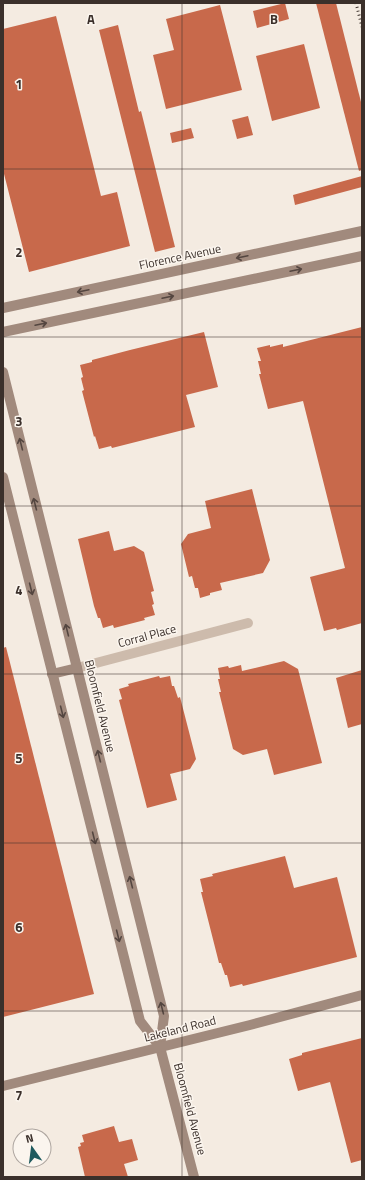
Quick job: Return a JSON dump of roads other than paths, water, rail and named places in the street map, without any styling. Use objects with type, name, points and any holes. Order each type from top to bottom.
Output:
[{"type":"main road","name":"Florence Avenue","points":[[3,308],[362,231]]},
{"type":"main road","points":[[3,332],[362,256]]},
{"type":"main road","name":"Bloomfield Avenue","points":[[3,372],[164,1016],[160,1047],[194,1177]]},
{"type":"main road","name":"Bloomfield Avenue","points":[[3,477],[140,1021],[160,1047]]},
{"type":"main road","name":"Corral Place","points":[[52,674],[77,668]]},
{"type":"main road","name":"Lakeland Road","points":[[3,1086],[362,995]]},
{"type":"street","name":"Corral Place","points":[[77,668],[248,622]]},
{"type":"railway","points":[[356,3],[362,27]]}]
